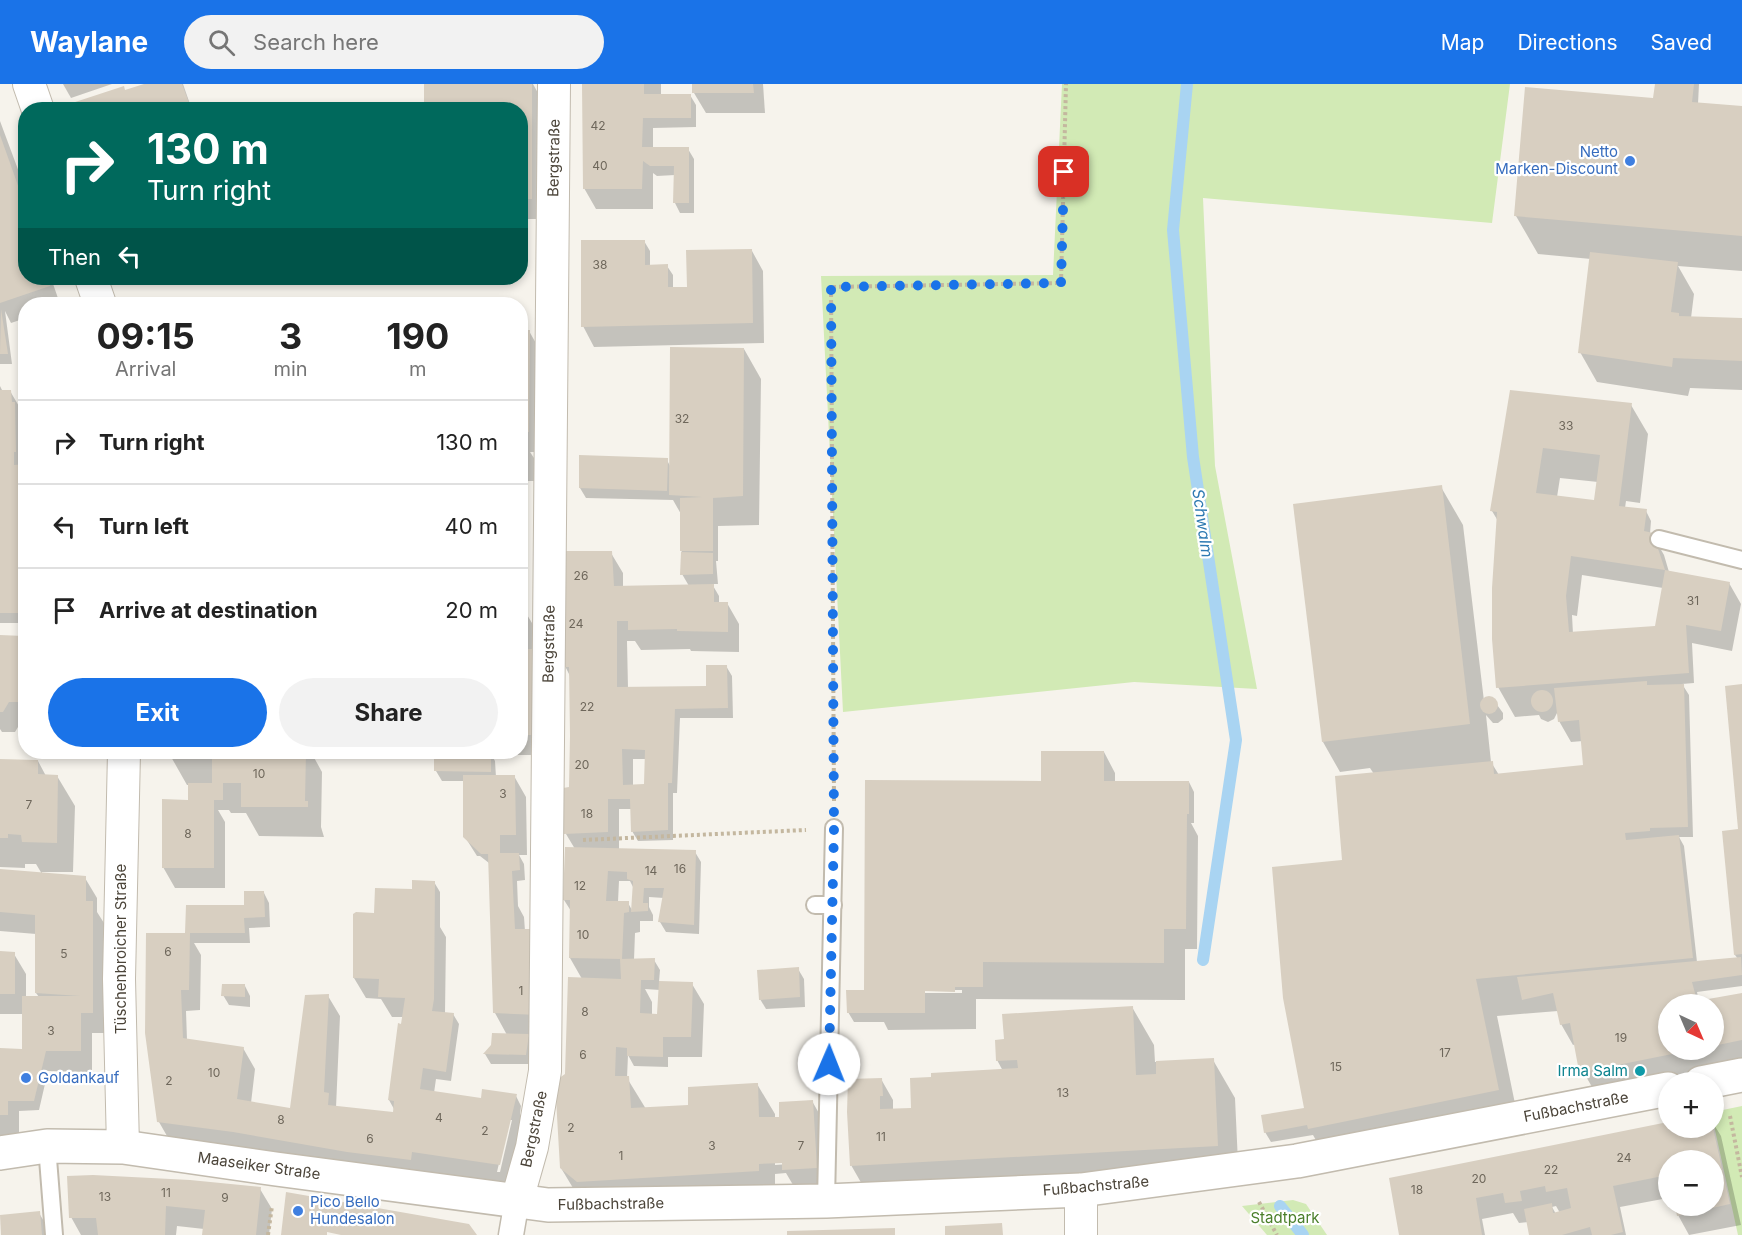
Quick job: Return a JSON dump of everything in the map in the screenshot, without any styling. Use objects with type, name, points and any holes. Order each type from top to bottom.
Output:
[{"type":"street","points":[[29,84],[35,102]]},
{"type":"street","name":"Bergstraße","points":[[517,1200],[532,1147],[545,1071],[554,84]]},
{"type":"street","name":"Tüschenbroicher Straße","points":[[123,1147],[119,979],[124,759]]},
{"type":"street","name":"Fußbachstraße","points":[[517,1200],[548,1205],[826,1201],[1081,1190],[1297,1161],[1658,1091]]},
{"type":"street","name":"Maaseiker Straße","points":[[0,1154],[47,1146],[123,1147],[517,1200]]},
{"type":"street","points":[[1081,1190],[1081,1235]]},
{"type":"street","points":[[512,1235],[517,1200]]},
{"type":"lane","points":[[1659,539],[1742,560]]},
{"type":"lane","points":[[826,1201],[834,828]]},
{"type":"lane","points":[[815,905],[833,905]]},
{"type":"lane","points":[[47,1146],[54,1235]]},
{"type":"path","points":[[546,842],[834,828],[831,287],[1061,283],[1066,84]]},
{"type":"path","points":[[1724,1089],[1742,1177]]},
{"type":"green space","points":[[1062,84],[1510,84],[1492,223],[1203,198],[1215,466],[1257,689],[1134,682],[843,712],[821,276],[1053,275]]},
{"type":"green space","points":[[1742,1106],[1742,1235],[1738,1235],[1724,1171],[1724,1150],[1719,1150],[1717,1138],[1724,1138],[1724,1110]]},
{"type":"green space","name":"Stadtpark","points":[[1293,1200],[1306,1204],[1327,1235],[1267,1235],[1242,1206]]},
{"type":"building","points":[[144,84],[182,84],[189,102],[75,102],[124,86],[125,90]]},
{"type":"building","points":[[424,84],[532,84],[532,199],[528,199],[528,102],[424,102]]},
{"type":"building","points":[[582,84],[644,84],[644,94],[691,94],[691,118],[643,118],[642,147],[689,147],[689,203],[673,203],[674,166],[650,166],[643,161],[642,189],[583,189]]},
{"type":"building","points":[[692,84],[753,84],[754,93],[692,93]]},
{"type":"building","name":"Netto Marken-Discount","points":[[1655,84],[1694,84],[1692,102],[1742,106],[1742,236],[1514,216],[1525,87],[1653,98]]},
{"type":"building","points":[[0,135],[18,186],[18,285],[50,286],[0,303]]},
{"type":"building","points":[[581,240],[645,240],[645,265],[668,264],[668,287],[687,287],[686,250],[752,249],[753,323],[581,327]]},
{"type":"building","points":[[1590,252],[1678,262],[1671,312],[1679,313],[1679,316],[1742,318],[1742,361],[1673,358],[1672,367],[1578,353]]},
{"type":"building","points":[[1,309],[8,354],[0,354]]},
{"type":"building","points":[[528,330],[530,330],[529,432]]},
{"type":"building","points":[[670,347],[744,348],[743,496],[713,498],[713,551],[680,551],[680,498],[702,497],[669,495]]},
{"type":"building","points":[[0,390],[11,390],[12,402],[15,402],[14,465],[18,465],[18,613],[0,613]]},
{"type":"building","points":[[1510,390],[1632,403],[1619,506],[1647,509],[1644,531],[1653,533],[1665,570],[1730,582],[1721,631],[1686,625],[1689,673],[1496,688],[1492,639],[1492,588],[1497,512],[1490,511]],"holes":[[[1543,448],[1600,455],[1594,500],[1536,493]],[[1571,556],[1665,570],[1655,626],[1569,632],[1566,596]]]},
{"type":"building","points":[[579,455],[668,458],[667,491],[579,488]]},
{"type":"building","points":[[1442,485],[1470,724],[1322,742],[1293,504]]},
{"type":"building","points":[[564,551],[612,551],[614,586],[714,584],[714,602],[728,602],[728,632],[677,631],[677,629],[628,630],[628,621],[617,621],[617,687],[706,686],[706,665],[727,665],[728,708],[675,709],[672,783],[668,783],[668,830],[631,832],[630,799],[608,799],[608,832],[564,834],[563,788],[569,787],[570,736],[569,667],[563,667]],"holes":[[[622,749],[645,750],[644,784],[623,785]]]},
{"type":"building","points":[[681,552],[713,553],[713,574],[680,575]]},
{"type":"building","points":[[0,635],[18,636],[18,702],[9,702],[3,712],[0,712]]},
{"type":"building","points":[[528,649],[537,649],[537,735],[528,735]]},
{"type":"building","points":[[1647,681],[1647,685],[1684,684],[1688,827],[1650,828],[1650,831],[1625,833],[1626,840],[1679,835],[1693,958],[1476,979],[1499,1090],[1308,1129],[1307,1125],[1264,1133],[1261,1115],[1304,1108],[1283,998],[1272,867],[1342,860],[1335,776],[1493,761],[1494,774],[1583,765],[1579,720],[1558,722],[1554,688]]},
{"type":"building","points":[[1742,684],[1742,954],[1734,955],[1722,831],[1738,829],[1725,686]]},
{"type":"building","points":[[1542,690],[1550,693],[1553,701],[1550,709],[1542,712],[1534,709],[1531,701],[1534,693]]},
{"type":"building","points":[[1489,696],[1495,699],[1498,705],[1495,711],[1489,714],[1483,711],[1480,705],[1483,699]]},
{"type":"building","points":[[1041,751],[1104,751],[1104,781],[1189,781],[1186,929],[1164,929],[1164,963],[983,962],[983,987],[955,987],[955,992],[925,991],[925,1013],[847,1013],[846,990],[864,990],[865,780],[1041,781]]},
{"type":"building","points":[[0,759],[38,760],[38,774],[58,775],[57,843],[22,842],[21,835],[8,834],[8,838],[0,838]]},
{"type":"building","points":[[212,759],[306,759],[305,801],[308,801],[308,807],[241,807],[241,783],[223,783],[223,800],[214,800],[214,868],[162,868],[162,799],[188,800],[188,783],[212,783]]},
{"type":"building","points":[[434,759],[491,759],[491,772],[434,771]]},
{"type":"building","points":[[463,775],[515,775],[516,835],[500,835],[500,853],[519,853],[520,870],[512,871],[515,929],[539,929],[539,1015],[493,1013],[488,854],[481,854],[463,837]]},
{"type":"building","points":[[565,847],[696,850],[694,925],[658,922],[664,888],[644,888],[643,903],[648,903],[648,911],[631,912],[633,881],[627,879],[627,872],[608,871],[606,901],[629,901],[629,912],[624,913],[622,959],[569,958],[570,900],[563,900]]},
{"type":"building","points":[[0,869],[86,876],[86,901],[93,901],[93,1013],[81,1013],[81,1051],[46,1051],[34,1101],[8,1101],[8,1115],[0,1115],[0,1048],[22,1049],[22,996],[80,996],[35,993],[35,915],[0,912]]},
{"type":"building","points":[[412,880],[435,881],[432,1011],[454,1013],[446,1072],[423,1068],[420,1089],[481,1098],[482,1089],[517,1094],[500,1165],[412,1152],[411,1160],[347,1152],[233,1132],[157,1122],[145,1033],[146,933],[185,933],[186,905],[244,905],[244,891],[264,891],[265,917],[244,918],[245,933],[190,933],[189,990],[181,990],[183,1038],[244,1047],[237,1099],[290,1108],[305,995],[329,994],[324,1092],[329,1093],[328,1105],[393,1112],[394,1101],[388,1100],[398,1023],[401,1024],[405,998],[378,997],[379,979],[353,978],[353,914],[356,912],[374,913],[375,888],[412,889]]},
{"type":"building","points":[[0,951],[15,952],[15,994],[0,994]]},
{"type":"building","points":[[1741,957],[1742,975],[1692,982],[1695,994],[1658,994],[1658,1057],[1588,1071],[1578,1066],[1570,1023],[1560,1025],[1553,993],[1522,1000],[1517,977]]},
{"type":"building","points":[[655,958],[654,980],[641,980],[640,1013],[657,1014],[659,981],[693,982],[691,1037],[663,1037],[663,1057],[627,1056],[627,1048],[616,1047],[615,1076],[629,1076],[631,1108],[688,1105],[688,1087],[755,1083],[758,1083],[759,1117],[779,1117],[779,1102],[813,1100],[817,1168],[782,1170],[782,1163],[759,1164],[759,1171],[577,1182],[560,1168],[555,1081],[565,1074],[568,977],[621,979],[620,959]]},
{"type":"building","points":[[799,967],[800,997],[759,1000],[757,970]]},
{"type":"building","points":[[222,984],[245,984],[245,997],[221,996]]},
{"type":"building","points":[[1742,993],[1742,1040],[1724,1044],[1724,996]]},
{"type":"building","points":[[1133,1006],[1136,1075],[1156,1074],[1156,1061],[1214,1058],[1218,1146],[850,1166],[848,1079],[882,1078],[883,1096],[880,1096],[880,1109],[911,1108],[910,1078],[931,1077],[931,1073],[1018,1068],[1017,1060],[996,1061],[995,1040],[1004,1039],[1002,1014]]},
{"type":"building","points":[[492,1033],[529,1034],[526,1055],[483,1054],[491,1045]]},
{"type":"building","points":[[1658,1124],[1658,1138],[1715,1138],[1718,1150],[1658,1150],[1658,1177],[1613,1186],[1623,1232],[1611,1235],[1592,1235],[1590,1227],[1562,1235],[1529,1235],[1524,1209],[1552,1203],[1553,1213],[1571,1208],[1567,1188],[1546,1192],[1545,1186],[1520,1191],[1522,1201],[1505,1203],[1503,1193],[1476,1198],[1482,1235],[1399,1235],[1389,1178]]},
{"type":"building","points":[[93,1175],[190,1180],[261,1187],[256,1235],[202,1235],[205,1210],[166,1206],[165,1235],[98,1235],[96,1218],[69,1218],[67,1176]]},
{"type":"building","points":[[1724,1177],[1730,1204],[1724,1205]]},
{"type":"building","points":[[286,1192],[469,1224],[477,1235],[341,1235],[327,1232],[327,1235],[281,1235]]},
{"type":"building","points":[[40,1211],[42,1235],[1,1235],[0,1215]]},
{"type":"building","points":[[1002,1223],[1003,1235],[945,1235],[945,1226]]},
{"type":"building","points":[[895,1228],[895,1235],[787,1235],[787,1231]]},
{"type":"waterway","name":"Schwalm","points":[[1187,84],[1173,230],[1193,457],[1236,740],[1203,960]]},
{"type":"waterway","name":"Schwalm","points":[[1280,1206],[1303,1235]]},
{"type":"place","name":"Netto Marken-Discount","points":[[1630,161]]},
{"type":"place","name":"Irma Salm","points":[[1640,1071]]},
{"type":"place","name":"Goldankauf","points":[[26,1078]]},
{"type":"place","name":"Pico Bello Hundesalon","points":[[298,1211]]},
{"type":"route","points":[[829,1064],[834,828],[831,287],[1061,283],[1064,172]]}]
